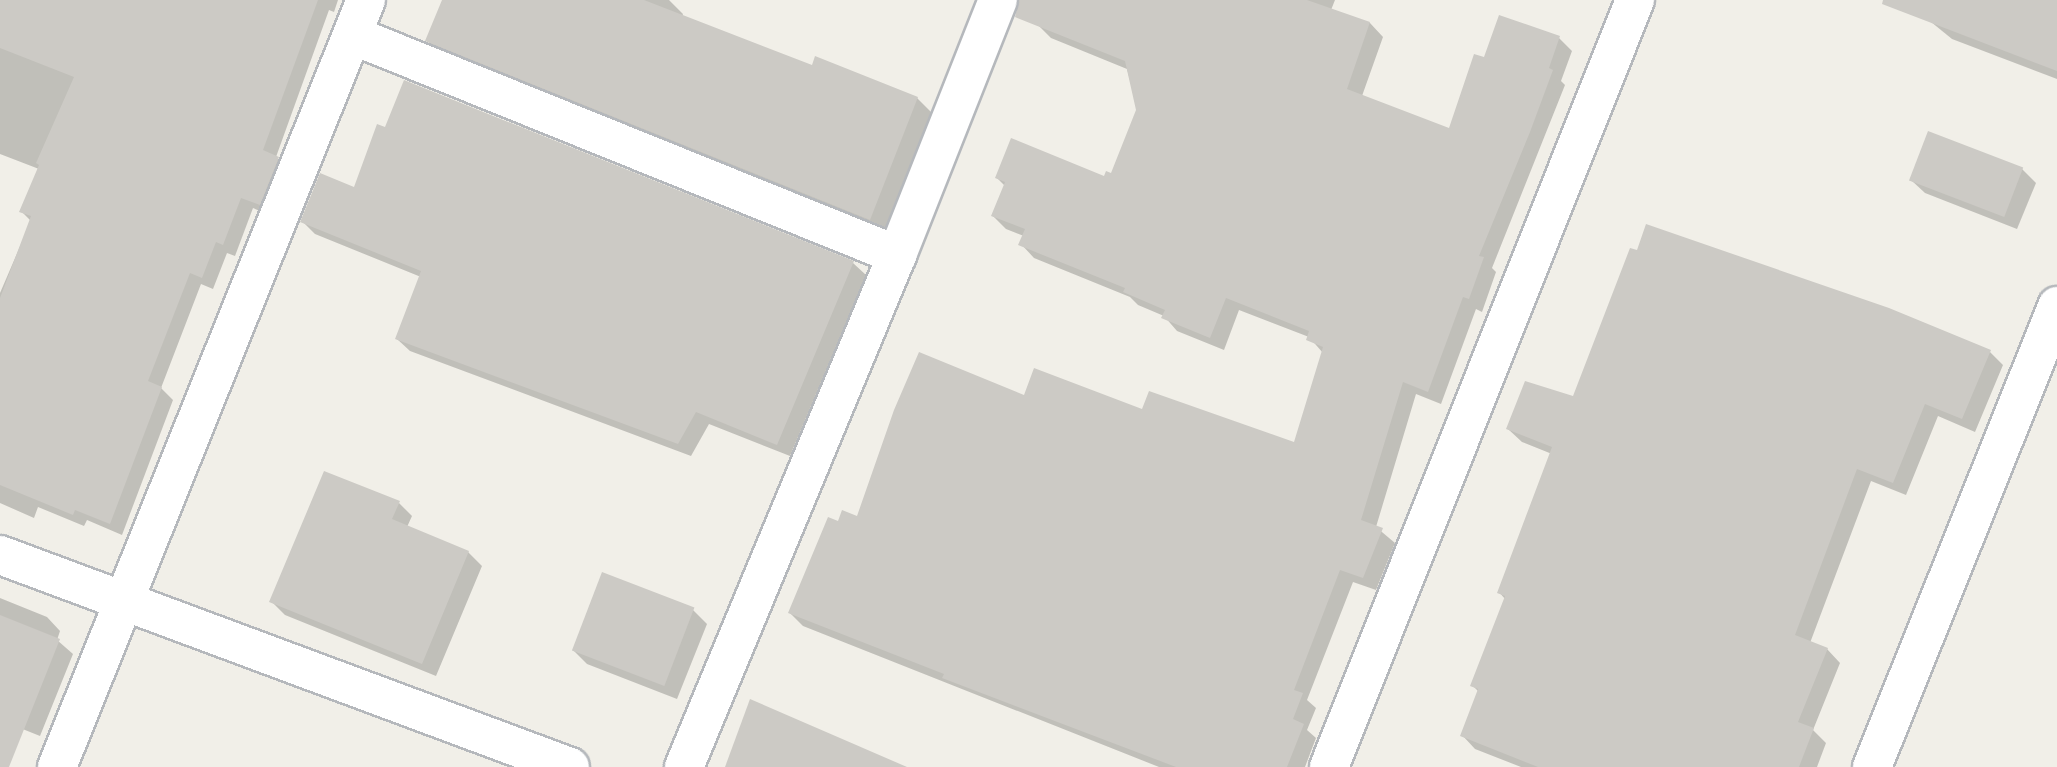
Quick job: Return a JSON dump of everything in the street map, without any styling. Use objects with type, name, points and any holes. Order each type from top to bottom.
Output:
[{"type":"street","points":[[57,767],[366,0]]},
{"type":"street","points":[[684,767],[897,256],[998,0]]},
{"type":"street","points":[[1329,767],[1635,0]]},
{"type":"street","points":[[352,35],[897,256]]},
{"type":"street","points":[[1872,767],[2057,306]]},
{"type":"street","points":[[0,555],[570,767]]},
{"type":"building","points":[[0,0],[318,0],[263,150],[279,157],[260,205],[241,198],[223,245],[216,242],[202,278],[190,273],[148,381],[162,387],[110,524],[75,510],[73,515],[0,485],[0,298],[31,216],[19,212],[39,165],[36,163],[74,77],[0,48]]},
{"type":"building","points":[[442,0],[644,0],[812,65],[815,56],[918,97],[870,220],[425,41]]},
{"type":"building","points":[[1019,0],[1307,0],[1370,22],[1347,89],[1449,128],[1474,54],[1484,57],[1499,15],[1560,36],[1549,68],[1553,70],[1479,256],[1484,257],[1469,299],[1463,297],[1428,392],[1403,382],[1361,520],[1383,528],[1363,578],[1340,570],[1294,690],[1303,693],[1293,719],[1304,724],[1287,767],[1176,767],[942,678],[944,674],[788,613],[828,517],[838,521],[842,510],[857,516],[894,410],[919,352],[1024,395],[1034,368],[1142,409],[1149,391],[1294,442],[1323,347],[1306,340],[1309,331],[1226,298],[1210,338],[1161,318],[1165,310],[1123,292],[1125,288],[1018,245],[1025,229],[991,216],[1005,182],[995,178],[1011,138],[1104,176],[1106,171],[1111,173],[1136,110],[1125,61],[1015,17]]},
{"type":"building","points":[[1883,0],[2057,0],[2057,71],[1882,4]]},
{"type":"building","points":[[404,80],[854,261],[777,445],[696,412],[678,444],[395,339],[421,271],[300,222],[320,173],[354,187],[377,124],[385,127]]},
{"type":"building","points":[[1928,131],[2023,168],[2004,217],[1909,180]]},
{"type":"building","points":[[1646,224],[1889,308],[1991,350],[1962,419],[1925,404],[1893,483],[1857,469],[1795,635],[1828,648],[1798,722],[1814,728],[1799,767],[1538,767],[1460,736],[1478,689],[1470,686],[1505,596],[1497,593],[1552,447],[1506,429],[1525,381],[1573,396],[1630,248],[1637,250]]},
{"type":"building","points":[[324,471],[400,501],[392,519],[469,551],[422,664],[269,602]]},
{"type":"building","points":[[602,572],[694,607],[664,686],[572,650]]},
{"type":"building","points":[[0,615],[60,639],[9,767],[0,767]]},
{"type":"building","points":[[750,699],[907,767],[725,767]]}]
